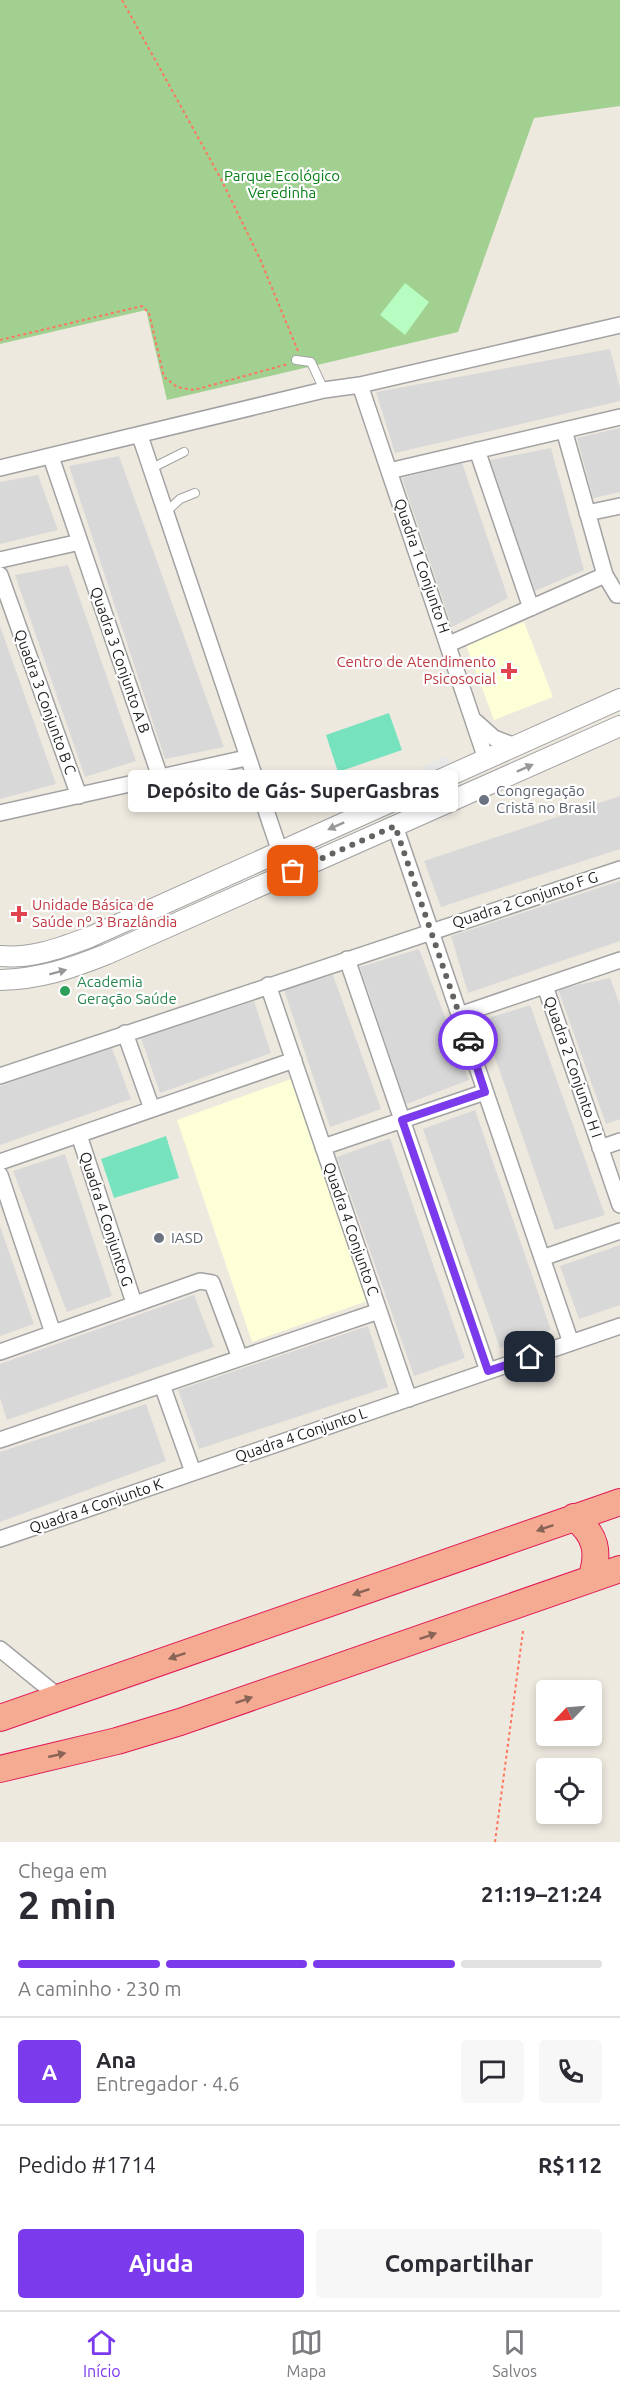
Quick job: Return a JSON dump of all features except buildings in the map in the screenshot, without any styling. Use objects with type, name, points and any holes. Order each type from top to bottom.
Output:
[{"type":"highway","points":[[0,1718],[620,1502]]},
{"type":"highway","points":[[574,1517],[588,1528],[596,1544],[597,1562],[591,1579]]},
{"type":"highway","points":[[0,1769],[117,1741],[180,1722],[620,1569]]},
{"type":"street","points":[[0,468],[324,390],[360,385],[620,325]]},
{"type":"street","name":"Quadra 1 Conjunto H","points":[[360,385],[449,644],[605,575]]},
{"type":"street","points":[[389,471],[620,417]]},
{"type":"street","points":[[564,430],[605,575],[616,595],[620,595]]},
{"type":"street","points":[[140,436],[246,758],[280,852]]},
{"type":"street","points":[[477,450],[531,608]]},
{"type":"street","name":"Quadra 3 Conjunto A B","points":[[51,457],[160,777]]},
{"type":"street","points":[[587,513],[620,506]]},
{"type":"street","points":[[0,560],[80,542]]},
{"type":"street","name":"Quadra 3 Conjunto B C","points":[[0,575],[79,796]]},
{"type":"street","points":[[449,644],[486,759]]},
{"type":"street","points":[[0,956],[15,957],[47,953],[90,937],[620,699]]},
{"type":"street","points":[[474,720],[494,738],[515,746]]},
{"type":"street","points":[[0,980],[31,979],[63,972],[395,826],[619,731]]},
{"type":"street","points":[[0,813],[246,758]]},
{"type":"street","points":[[395,826],[571,1343]]},
{"type":"street","name":"Quadra 2 Conjunto F G","points":[[0,1076],[620,869]]},
{"type":"street","points":[[222,878],[219,889],[224,897],[231,899]]},
{"type":"street","points":[[192,891],[200,894],[205,904],[198,914]]},
{"type":"street","points":[[347,959],[488,1371]]},
{"type":"street","points":[[459,1015],[620,960]]},
{"type":"street","name":"Quadra 4 Conjunto C","points":[[268,985],[409,1398]]},
{"type":"street","name":"Quadra 2 Conjunto H I","points":[[545,986],[620,1205]]},
{"type":"street","points":[[125,1033],[152,1109]]},
{"type":"street","points":[[0,1162],[294,1060]]},
{"type":"street","points":[[323,1147],[485,1092]]},
{"type":"street","name":"Quadra 4 Conjunto G","points":[[79,1135],[134,1303]]},
{"type":"street","points":[[600,1148],[620,1140]]},
{"type":"street","points":[[0,1174],[53,1333]]},
{"type":"street","points":[[542,1258],[620,1231]]},
{"type":"street","points":[[0,1352],[200,1281],[212,1283],[240,1358]]},
{"type":"street","points":[[0,1440],[379,1311]]},
{"type":"street","points":[[409,1398],[620,1326]]},
{"type":"street","points":[[162,1385],[193,1472]]},
{"type":"street","name":"Quadra 4 Conjunto L","points":[[193,1472],[409,1398]]},
{"type":"street","name":"Quadra 4 Conjunto K","points":[[0,1539],[193,1472]]},
{"type":"street","points":[[0,1648],[59,1697]]},
{"type":"lane","points":[[296,360],[311,362],[324,390]]},
{"type":"lane","points":[[150,469],[184,452]]},
{"type":"lane","points":[[165,513],[180,499],[195,493]]},
{"type":"path","points":[[0,340],[142,306],[149,313],[164,376],[177,387],[194,390],[268,372],[296,360],[298,350],[295,340],[260,259],[199,136],[122,0]]},
{"type":"path","points":[[495,1842],[523,1631]]},
{"type":"shaded area","points":[[610,349],[620,388],[620,401],[395,453],[376,392]]},
{"type":"shaded area","points":[[620,428],[620,492],[593,498],[577,438]]},
{"type":"shaded area","points":[[551,448],[584,570],[535,591],[490,460]]},
{"type":"shaded area","points":[[119,456],[224,747],[165,759],[69,466]]},
{"type":"shaded area","points":[[462,463],[508,598],[452,627],[402,478]]},
{"type":"shaded area","points":[[38,475],[58,530],[0,544],[0,482]]},
{"type":"shaded area","points":[[68,565],[136,761],[85,777],[15,575]]},
{"type":"shaded area","name":"Centro de Atendimento Psicosocial","points":[[524,622],[553,697],[494,720],[466,645]]},
{"type":"shaded area","points":[[0,626],[56,784],[0,799]]},
{"type":"shaded area","points":[[447,756],[451,763],[426,775],[422,767]]},
{"type":"shaded area","points":[[620,796],[620,849],[441,907],[424,861]]},
{"type":"shaded area","points":[[620,881],[620,941],[468,993],[451,936]]},
{"type":"shaded area","points":[[419,949],[469,1080],[406,1104],[360,967]]},
{"type":"shaded area","points":[[333,975],[381,1109],[330,1127],[284,990]]},
{"type":"shaded area","points":[[610,978],[620,1005],[620,1119],[606,1124],[558,989]]},
{"type":"shaded area","points":[[254,1001],[271,1053],[160,1093],[141,1038]]},
{"type":"shaded area","points":[[530,1005],[605,1215],[555,1230],[482,1020]]},
{"type":"shaded area","points":[[112,1048],[131,1099],[0,1145],[0,1086]]},
{"type":"shaded area","points":[[291,1079],[367,1301],[252,1342],[177,1120]]},
{"type":"shaded area","points":[[475,1110],[551,1330],[500,1348],[423,1129]]},
{"type":"shaded area","points":[[390,1138],[465,1358],[414,1376],[337,1157]]},
{"type":"shaded area","points":[[65,1154],[112,1296],[67,1312],[13,1171]]},
{"type":"shaded area","points":[[0,1226],[34,1324],[0,1336]]},
{"type":"shaded area","points":[[620,1245],[620,1305],[579,1319],[560,1266]]},
{"type":"shaded area","points":[[194,1295],[214,1347],[7,1420],[0,1398],[0,1364]]},
{"type":"shaded area","points":[[368,1326],[388,1387],[199,1449],[178,1390]]},
{"type":"shaded area","points":[[146,1404],[166,1461],[0,1522],[0,1452]]},
{"type":"green space","name":"Parque Ecológico Veredinha","points":[[0,0],[620,0],[620,106],[534,118],[458,332],[167,400],[146,310],[0,344]]},
{"type":"green space","points":[[405,283],[429,302],[405,335],[380,315]]},
{"type":"green space","points":[[389,713],[402,750],[338,772],[326,735]]},
{"type":"green space","points":[[166,1136],[179,1178],[114,1198],[101,1159]]},
{"type":"way so far","points":[[293,871],[395,826],[468,1040]]},
{"type":"place","name":"Centro de Atendimento Psicosocial","points":[[509,671]]},
{"type":"place","name":"Congregação Cristã no Brasil","points":[[484,800]]},
{"type":"place","name":"Depósito de Gás- SuperGasbras","points":[[293,871]]},
{"type":"place","name":"Unidade Básica de Saúde nº 3 Brazlândia","points":[[19,914]]},
{"type":"place","name":"Academia Geração Saúde","points":[[65,991]]},
{"type":"place","name":"IASD","points":[[159,1238]]},
{"type":"route","points":[[468,1040],[485,1092],[402,1120],[488,1371],[530,1357]]}]
